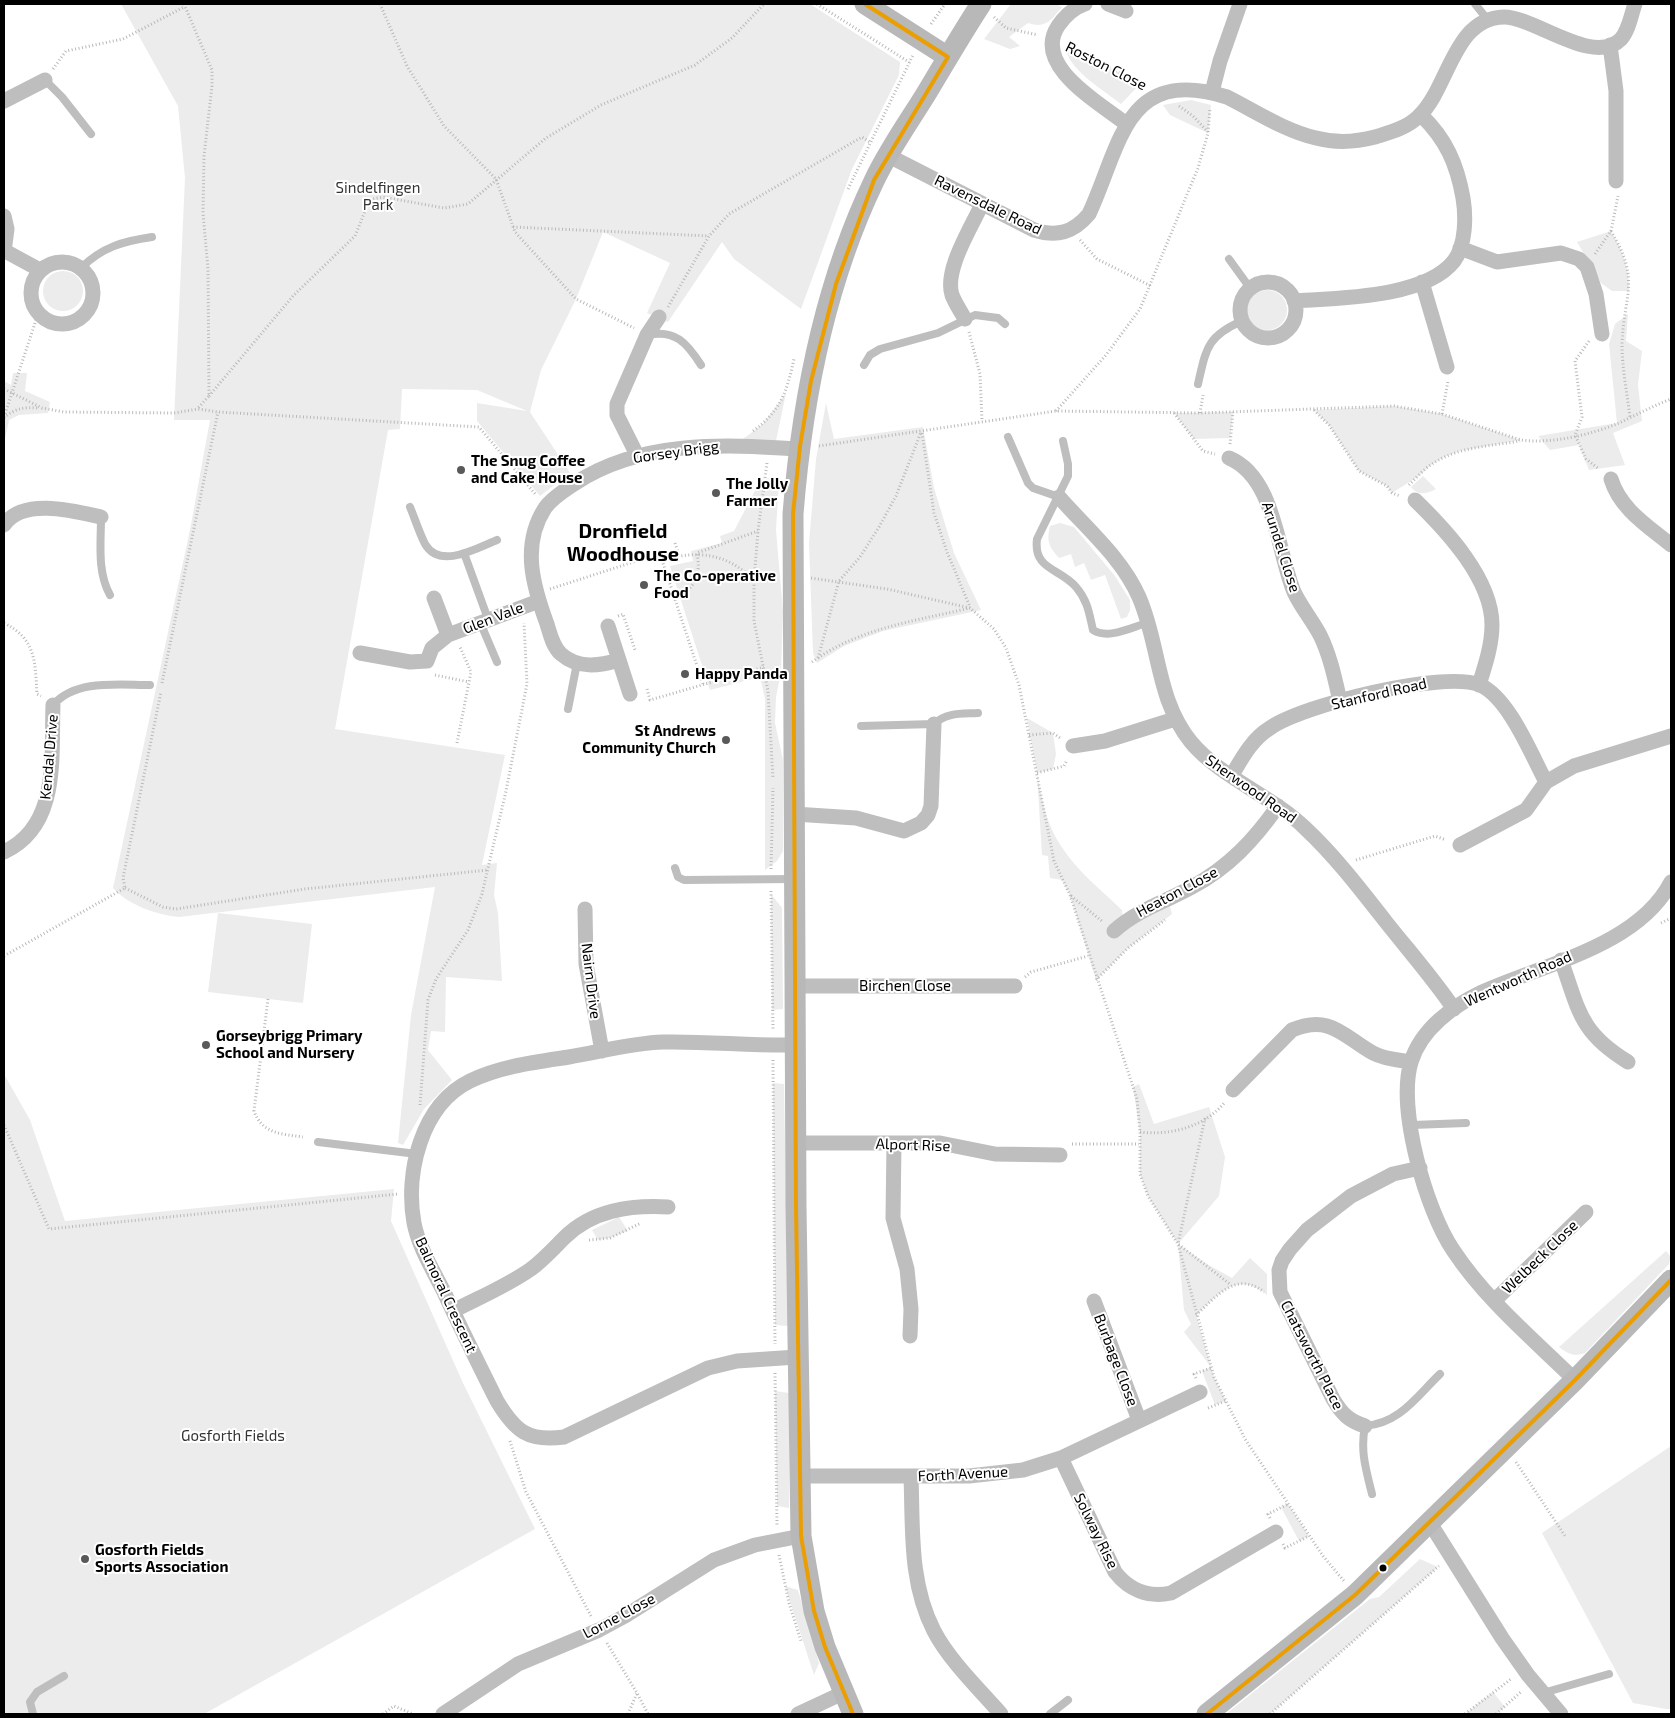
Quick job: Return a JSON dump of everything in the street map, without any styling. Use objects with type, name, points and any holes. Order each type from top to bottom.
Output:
[{"type":"street","points":[[865,4],[948,57]]},
{"type":"street","points":[[853,1714],[825,1647],[814,1611],[801,1536],[795,1143],[794,634],[787,571],[798,449],[811,372],[827,312],[857,221],[887,155],[981,4]]},
{"type":"street","name":"Roston Close","points":[[1085,4],[1071,11],[1062,20],[1052,39],[1054,58],[1061,70],[1126,124]]},
{"type":"street","points":[[1108,4],[1126,10]]},
{"type":"street","points":[[1212,92],[1240,4]]},
{"type":"street","points":[[1071,230],[1089,214],[1114,148],[1126,124],[1145,103],[1160,93],[1212,92],[1315,138],[1338,142],[1365,140],[1408,125],[1421,115],[1464,39],[1475,27],[1488,20],[1504,17],[1519,20],[1584,45],[1598,48],[1610,45],[1621,39],[1635,4]]},
{"type":"street","points":[[1610,45],[1616,91],[1616,181]]},
{"type":"street","points":[[4,101],[45,80]]},
{"type":"street","points":[[1294,301],[1360,296],[1392,291],[1422,282],[1440,273],[1454,261],[1460,248],[1464,225],[1464,203],[1458,172],[1448,148],[1436,129],[1421,115]]},
{"type":"street","name":"Ravensdale Road","points":[[887,155],[1034,230],[1048,234],[1071,230]]},
{"type":"street","points":[[965,319],[952,295],[951,280],[953,266],[982,204]]},
{"type":"street","points":[[4,216],[7,229],[4,251],[40,270]]},
{"type":"street","points":[[1460,248],[1497,262],[1561,252],[1579,258],[1587,268],[1596,294],[1602,334]]},
{"type":"street","points":[[60,262],[71,263],[81,268],[89,276],[93,286],[92,305],[86,314],[68,324],[46,321],[38,314],[32,303],[31,292],[33,281],[40,270],[50,264],[60,262]]},
{"type":"street","points":[[1266,282],[1276,283],[1284,287],[1294,301],[1294,320],[1282,334],[1264,338],[1254,335],[1242,321],[1240,303],[1250,288],[1266,282]]},
{"type":"street","points":[[1422,282],[1447,367]]},
{"type":"street","points":[[637,455],[617,415],[617,404],[648,335],[659,318]]},
{"type":"street","name":"Gorsey Brigg","points":[[577,663],[560,653],[553,643],[537,597],[530,554],[533,536],[546,507],[562,492],[588,474],[637,455],[700,447],[735,445],[798,449]]},
{"type":"street","name":"Arundel Close","points":[[1229,458],[1245,467],[1256,480],[1264,495],[1294,592],[1321,636],[1340,701]]},
{"type":"street","points":[[1611,479],[1618,497],[1628,509],[1671,544]]},
{"type":"street","points":[[1409,496],[1458,547],[1479,580],[1489,604],[1492,625],[1486,664],[1479,685]]},
{"type":"street","name":"Sherwood Road","points":[[1059,497],[1130,578],[1140,599],[1166,698],[1175,719],[1200,753],[1278,806],[1304,827],[1339,865],[1426,970],[1454,1009]]},
{"type":"street","points":[[4,524],[14,513],[30,509],[54,508],[101,516]]},
{"type":"street","name":"Glen Vale","points":[[422,662],[427,661],[432,648],[450,634],[523,606],[537,597]]},
{"type":"street","name":"Glen Vale","points":[[434,598],[450,634]]},
{"type":"street","points":[[612,621],[619,660],[630,694]]},
{"type":"street","points":[[360,653],[422,662]]},
{"type":"street","points":[[577,663],[602,665],[619,660]]},
{"type":"street","name":"Stanford Road","points":[[1232,775],[1248,748],[1271,727],[1340,701],[1427,682],[1446,681],[1479,685],[1501,701],[1546,782]]},
{"type":"street","name":"Kendal Drive","points":[[4,852],[28,836],[44,812],[50,772],[53,705]]},
{"type":"street","points":[[1073,746],[1122,736],[1175,719]]},
{"type":"street","points":[[794,814],[856,818],[904,831],[914,828],[928,815],[932,806],[934,724]]},
{"type":"street","points":[[1460,845],[1526,810],[1546,782],[1574,766],[1671,736]]},
{"type":"street","name":"Heaton Close","points":[[1114,930],[1133,915],[1192,888],[1230,862],[1253,840],[1278,806]]},
{"type":"street","name":"Wentworth Road","points":[[1575,1380],[1494,1301],[1471,1275],[1439,1226],[1428,1199],[1412,1125],[1408,1096],[1411,1062],[1423,1037],[1454,1009],[1482,992],[1608,941],[1631,928],[1650,911],[1671,882]]},
{"type":"street","name":"Nairn Drive","points":[[585,910],[586,964],[602,1051]]},
{"type":"street","points":[[1561,960],[1587,1028],[1599,1042],[1628,1062]]},
{"type":"street","name":"Birchen Close","points":[[794,986],[1015,986]]},
{"type":"street","points":[[1233,1090],[1292,1030],[1304,1025],[1325,1024],[1374,1053],[1411,1062]]},
{"type":"street","name":"Balmoral Crescent","points":[[510,1422],[421,1245],[415,1225],[411,1193],[412,1174],[424,1133],[439,1109],[454,1091],[468,1081],[517,1065],[637,1044],[662,1042],[795,1046]]},
{"type":"street","name":"Alport Rise","points":[[795,1143],[940,1143],[995,1154],[1060,1155]]},
{"type":"street","points":[[894,1143],[893,1218],[907,1269],[911,1309],[910,1336]]},
{"type":"street","name":"Chatsworth Place","points":[[1365,1426],[1352,1422],[1343,1415],[1284,1301],[1280,1292],[1279,1281],[1282,1260],[1307,1230],[1328,1212],[1372,1183],[1393,1174],[1420,1168]]},
{"type":"street","points":[[453,1311],[530,1270],[579,1226],[613,1210],[650,1206],[668,1207]]},
{"type":"street","name":"Welbeck Close","points":[[1494,1301],[1586,1212]]},
{"type":"street","points":[[1207,1714],[1355,1595],[1575,1380],[1671,1280]]},
{"type":"street","name":"Burbage Close","points":[[1094,1301],[1139,1420]]},
{"type":"street","points":[[510,1422],[520,1430],[533,1436],[549,1439],[564,1437],[708,1368],[737,1361],[797,1357]]},
{"type":"street","name":"Forth Avenue","points":[[799,1476],[998,1474],[1023,1470],[1061,1458],[1200,1392]]},
{"type":"street","name":"Solway Rise","points":[[1061,1458],[1115,1572],[1124,1584],[1139,1592],[1151,1595],[1170,1594],[1276,1532]]},
{"type":"street","points":[[911,1476],[914,1556],[918,1588],[923,1605],[940,1642],[1001,1714]]},
{"type":"street","points":[[1430,1523],[1528,1675],[1561,1714]]},
{"type":"street","name":"Lorne Close","points":[[443,1714],[518,1664],[599,1630],[625,1616],[714,1560],[755,1545],[801,1536]]},
{"type":"street","points":[[798,1714],[843,1693]]},
{"type":"lane","points":[[1475,4],[1488,20]]},
{"type":"lane","points":[[45,80],[55,89],[91,134]]},
{"type":"lane","points":[[81,268],[102,250],[126,241],[152,237]]},
{"type":"lane","points":[[1229,259],[1250,288]]},
{"type":"lane","points":[[864,365],[870,355],[880,349],[938,333],[975,315],[998,318],[1005,324]]},
{"type":"lane","points":[[1198,384],[1205,352],[1210,341],[1222,330],[1242,321]]},
{"type":"lane","points":[[648,335],[667,333],[678,336],[690,347],[701,365]]},
{"type":"lane","points":[[1008,437],[1028,483],[1033,488],[1059,497]]},
{"type":"lane","points":[[1063,441],[1068,464],[1068,476],[1037,539],[1036,550],[1040,560],[1077,587],[1087,602],[1093,630],[1099,634],[1107,634],[1147,623]]},
{"type":"lane","points":[[410,507],[426,545],[433,552],[450,557],[497,540]]},
{"type":"lane","points":[[101,516],[102,572],[104,584],[110,595]]},
{"type":"lane","points":[[464,553],[496,662]]},
{"type":"lane","points":[[568,708],[577,663]]},
{"type":"lane","points":[[53,705],[67,692],[78,688],[150,685]]},
{"type":"lane","points":[[861,726],[934,724],[942,717],[949,715],[978,713]]},
{"type":"lane","points":[[675,868],[678,877],[684,880],[794,879]]},
{"type":"lane","points":[[1412,1125],[1466,1123]]},
{"type":"lane","points":[[318,1142],[417,1154]]},
{"type":"lane","points":[[1372,1494],[1362,1444],[1365,1426],[1380,1425],[1395,1418],[1440,1374]]},
{"type":"lane","points":[[1543,1693],[1609,1674]]},
{"type":"lane","points":[[33,1714],[30,1702],[38,1692],[64,1676]]},
{"type":"lane","points":[[1050,1714],[1068,1700]]},
{"type":"path","points":[[380,4],[407,66],[444,126],[496,180],[516,232],[576,299],[648,335]]},
{"type":"path","points":[[198,409],[294,296],[354,236],[372,199],[383,197],[444,208],[468,204],[546,138],[601,105],[695,65],[732,38],[764,4]]},
{"type":"path","points":[[818,4],[909,62]]},
{"type":"path","points":[[920,39],[945,4]]},
{"type":"path","points":[[45,80],[66,51],[122,39],[184,5],[212,70],[204,156],[203,213],[208,269],[209,396]]},
{"type":"path","name":"Roston Close","points":[[997,20],[1006,28],[1052,39],[1160,93],[1194,116],[1208,133]]},
{"type":"path","points":[[1056,411],[1129,327],[1151,286],[1198,168],[1208,133],[1212,92]]},
{"type":"path","points":[[659,318],[672,303],[709,236],[729,214],[862,137],[887,155]]},
{"type":"path","points":[[1587,268],[1611,231],[1618,197],[1616,181]]},
{"type":"path","points":[[513,227],[709,236]]},
{"type":"path","points":[[1071,230],[1097,259],[1151,286]]},
{"type":"path","points":[[1611,231],[1622,249],[1629,272],[1629,298],[1622,343],[1630,417]]},
{"type":"path","points":[[4,418],[38,314]]},
{"type":"path","points":[[965,319],[980,374],[982,422]]},
{"type":"path","points":[[1574,435],[1582,417],[1575,361],[1589,340],[1602,334]]},
{"type":"path","points":[[1442,414],[1448,386],[1447,367]]},
{"type":"path","points":[[4,389],[42,408]]},
{"type":"path","points":[[1406,487],[1430,465],[1460,451],[1521,440],[1556,439],[1574,435],[1617,424],[1671,399]]},
{"type":"path","points":[[798,449],[1056,411],[1174,413],[1394,406],[1442,414],[1521,440]]},
{"type":"path","points":[[4,418],[12,411],[24,407],[64,412],[174,413],[198,409],[218,412],[479,427],[546,507]]},
{"type":"path","points":[[1314,410],[1328,425],[1359,471],[1378,480],[1392,493],[1400,496],[1409,496]]},
{"type":"path","points":[[125,888],[123,878],[218,412]]},
{"type":"path","points":[[1174,413],[1203,451],[1229,458],[1233,412]]},
{"type":"path","points":[[818,658],[839,581],[860,557],[879,528],[896,496],[922,431]]},
{"type":"path","points":[[922,431],[934,513],[947,552],[970,608],[994,629],[1006,648],[1019,685],[1054,861],[1070,895],[1088,956],[1137,1099],[1140,1132],[1140,1174],[1148,1196],[1178,1244],[1214,1377],[1245,1439],[1323,1556],[1355,1595]]},
{"type":"path","points":[[1574,435],[1586,459],[1611,479]]},
{"type":"path","points":[[754,580],[758,531],[769,447]]},
{"type":"path","points":[[1400,496],[1409,496]]},
{"type":"path","points":[[662,560],[679,555],[698,553],[758,531]]},
{"type":"path","points":[[675,543],[679,555]]},
{"type":"path","points":[[537,597],[661,553],[703,684]]},
{"type":"path","points":[[698,553],[720,558],[740,567],[754,580]]},
{"type":"path","points":[[675,597],[685,593],[694,584],[700,568],[698,553]]},
{"type":"path","points":[[754,580],[787,571]]},
{"type":"path","points":[[808,578],[839,581],[970,608]]},
{"type":"path","points":[[424,1133],[420,1112],[428,1000],[436,979],[468,930],[482,894],[488,870],[527,684],[523,606]]},
{"type":"path","points":[[794,675],[829,649],[868,631],[970,608]]},
{"type":"path","points":[[612,621],[623,614],[637,657]]},
{"type":"path","points":[[4,623],[17,629],[31,647],[35,664],[37,694],[53,705]]},
{"type":"path","points":[[450,634],[471,672],[457,743]]},
{"type":"path","points":[[422,662],[424,672],[469,682]]},
{"type":"path","points":[[645,683],[650,700],[764,667]]},
{"type":"path","points":[[1029,735],[1053,733],[1073,746],[1064,766],[1037,773]]},
{"type":"path","points":[[1339,865],[1435,836],[1460,845]]},
{"type":"path","points":[[125,888],[163,907],[176,909],[305,889],[488,870]]},
{"type":"path","points":[[4,956],[125,888]]},
{"type":"path","points":[[1070,895],[1114,930]]},
{"type":"path","points":[[1096,980],[1128,948],[1172,914]]},
{"type":"path","points":[[1015,986],[1032,972],[1088,956]]},
{"type":"path","points":[[268,999],[254,1111],[257,1120],[268,1130],[303,1137]]},
{"type":"path","points":[[1140,1132],[1154,1134],[1174,1132],[1194,1125],[1220,1108],[1233,1090]]},
{"type":"path","points":[[1178,1244],[1205,1118]]},
{"type":"path","points":[[4,1125],[49,1229],[411,1193]]},
{"type":"path","points":[[1060,1155],[1071,1144],[1139,1144]]},
{"type":"path","points":[[565,1237],[585,1240],[610,1238],[643,1222]]},
{"type":"path","points":[[1178,1244],[1231,1285]]},
{"type":"path","points":[[1196,1315],[1231,1285],[1242,1283],[1256,1286],[1274,1299],[1284,1301]]},
{"type":"path","points":[[510,1422],[510,1440],[526,1492],[599,1630],[648,1714]]},
{"type":"path","points":[[1506,1446],[1565,1536]]},
{"type":"path","points":[[1270,1714],[1452,1555]]},
{"type":"path","points":[[1465,1714],[1528,1675]]},
{"type":"path","points":[[1496,1714],[1528,1675]]},
{"type":"path","points":[[628,1714],[637,1693]]},
{"type":"path","points":[[383,1714],[394,1706],[413,1714]]},
{"type":"green space","name":"Sindelfingen Park","points":[[121,4],[810,4],[900,62],[899,75],[852,169],[801,309],[734,259],[722,242],[668,322],[647,313],[670,263],[603,232],[576,299],[541,370],[530,412],[570,473],[540,496],[477,421],[477,403],[527,411],[477,390],[402,389],[400,429],[388,430],[335,729],[505,755],[482,865],[497,863],[494,895],[498,913],[502,981],[446,977],[445,1032],[431,1031],[428,1050],[452,1080],[424,1109],[403,1145],[398,1143],[411,1015],[435,887],[179,917],[143,908],[119,894],[113,888],[190,530],[210,420],[174,420],[185,178],[178,106]]},
{"type":"green space","points":[[1011,4],[1056,4],[1062,7],[1048,22],[1039,25],[1028,23],[1009,37],[1020,46],[1010,49],[984,39]]},
{"type":"green space","points":[[1066,46],[1141,83],[1121,104],[1079,71],[1067,54]]},
{"type":"green space","points":[[1191,100],[1211,105],[1208,133],[1170,115],[1163,105]]},
{"type":"green space","points":[[1611,231],[1625,260],[1629,291],[1612,291],[1601,283],[1577,242]]},
{"type":"green space","points":[[63,271],[77,277],[83,291],[77,305],[63,311],[49,305],[43,291],[49,277]]},
{"type":"green space","points":[[1267,290],[1281,296],[1287,310],[1281,324],[1267,330],[1253,324],[1247,310],[1253,296]]},
{"type":"green space","points":[[1628,314],[1626,341],[1642,351],[1638,385],[1642,421],[1613,433],[1625,465],[1589,470],[1579,445],[1550,450],[1538,436],[1617,423],[1609,344],[1615,324]]},
{"type":"green space","points":[[13,373],[27,373],[25,391],[50,402],[48,413],[19,415],[9,420],[4,444],[4,381],[11,385]]},
{"type":"green space","points":[[786,393],[776,441],[743,439],[763,424]]},
{"type":"green space","points":[[826,403],[834,439],[923,427],[934,488],[954,553],[981,610],[883,631],[844,646],[817,663],[813,653],[809,543],[816,459]]},
{"type":"green space","points":[[1394,406],[1442,414],[1521,440],[1460,451],[1444,457],[1392,493],[1387,486],[1359,471],[1329,425],[1314,410]]},
{"type":"green space","points":[[1233,412],[1230,438],[1194,439],[1174,413]]},
{"type":"green space","points":[[1423,476],[1436,489],[1420,493],[1411,487]]},
{"type":"green space","points":[[772,478],[779,480],[776,530],[783,612],[781,672],[776,697],[775,723],[783,760],[783,851],[777,861],[765,870],[765,699],[760,677],[710,690],[670,566],[693,561],[691,551],[722,543],[720,536],[734,531],[761,479]]},
{"type":"green space","points":[[1060,523],[1074,527],[1115,576],[1130,600],[1130,610],[1127,617],[1121,619],[1105,575],[1091,580],[1084,563],[1075,567],[1071,554],[1059,558],[1053,550],[1048,540],[1050,526]]},
{"type":"green space","points":[[1027,718],[1053,733],[1056,754],[1053,769],[1037,773]]},
{"type":"green space","points":[[1037,773],[1045,811],[1056,838],[1067,855],[1082,872],[1122,910],[1124,929],[1170,906],[1172,914],[1128,948],[1096,980],[1070,895],[1062,880],[1050,878],[1048,856],[1042,855]]},
{"type":"green space","points":[[771,894],[782,908],[783,1009],[772,1010]]},
{"type":"green space","points":[[218,913],[312,924],[303,1003],[208,992]]},
{"type":"green space","name":"Gosforth Fields","points":[[4,1074],[30,1120],[65,1221],[394,1189],[391,1221],[463,1383],[535,1529],[204,1714],[4,1714]]},
{"type":"green space","points":[[773,1083],[784,1084],[788,1326],[775,1325]]},
{"type":"green space","points":[[1139,1084],[1154,1124],[1209,1107],[1225,1157],[1219,1196],[1178,1244],[1148,1196],[1140,1174],[1140,1132],[1133,1087]]},
{"type":"green space","points":[[619,1217],[628,1231],[610,1238],[598,1240],[592,1230]]},
{"type":"green space","points":[[1178,1244],[1232,1278],[1250,1258],[1267,1274],[1267,1295],[1256,1288],[1237,1285],[1221,1293],[1196,1315],[1214,1377],[1226,1401],[1215,1405],[1202,1371],[1211,1367],[1184,1332],[1191,1324],[1184,1310]]},
{"type":"green space","points":[[1666,1251],[1671,1257],[1669,1264],[1585,1353],[1571,1354],[1559,1347]]},
{"type":"green space","points":[[775,1391],[789,1393],[789,1508],[777,1506]]},
{"type":"green space","points":[[1671,1446],[1671,1709],[1666,1709],[1633,1703],[1542,1533]]},
{"type":"green space","points":[[1288,1504],[1309,1536],[1299,1541],[1281,1507]]},
{"type":"green space","points":[[1420,1559],[1438,1567],[1270,1714],[1226,1714],[1370,1599],[1379,1597]]},
{"type":"green space","points":[[785,1586],[798,1590],[819,1663],[814,1675]]},
{"type":"green space","points":[[1493,1692],[1505,1707],[1496,1714],[1465,1714]]},
{"type":"transit line","points":[[865,4],[948,57]]},
{"type":"transit line","points":[[853,1714],[825,1647],[814,1611],[801,1536],[796,1206],[793,514],[800,446],[811,381],[836,284],[874,180],[948,57]]},
{"type":"transit line","points":[[1207,1714],[1355,1595],[1575,1380],[1671,1280]]},
{"type":"place","name":"The Snug Coffee and Cake House","points":[[461,470]]},
{"type":"place","name":"The Jolly Farmer","points":[[716,493]]},
{"type":"place","name":"The Co-operative Food","points":[[644,585]]},
{"type":"place","name":"Happy Panda","points":[[685,674]]},
{"type":"place","name":"St Andrews Community Church","points":[[726,740]]},
{"type":"place","name":"Gorseybrigg Primary School and Nursery","points":[[206,1045]]},
{"type":"place","name":"Gosforth Fields Sports Association","points":[[85,1559]]},
{"type":"district","name":"Dronfield Woodhouse","points":[[623,542]]}]
